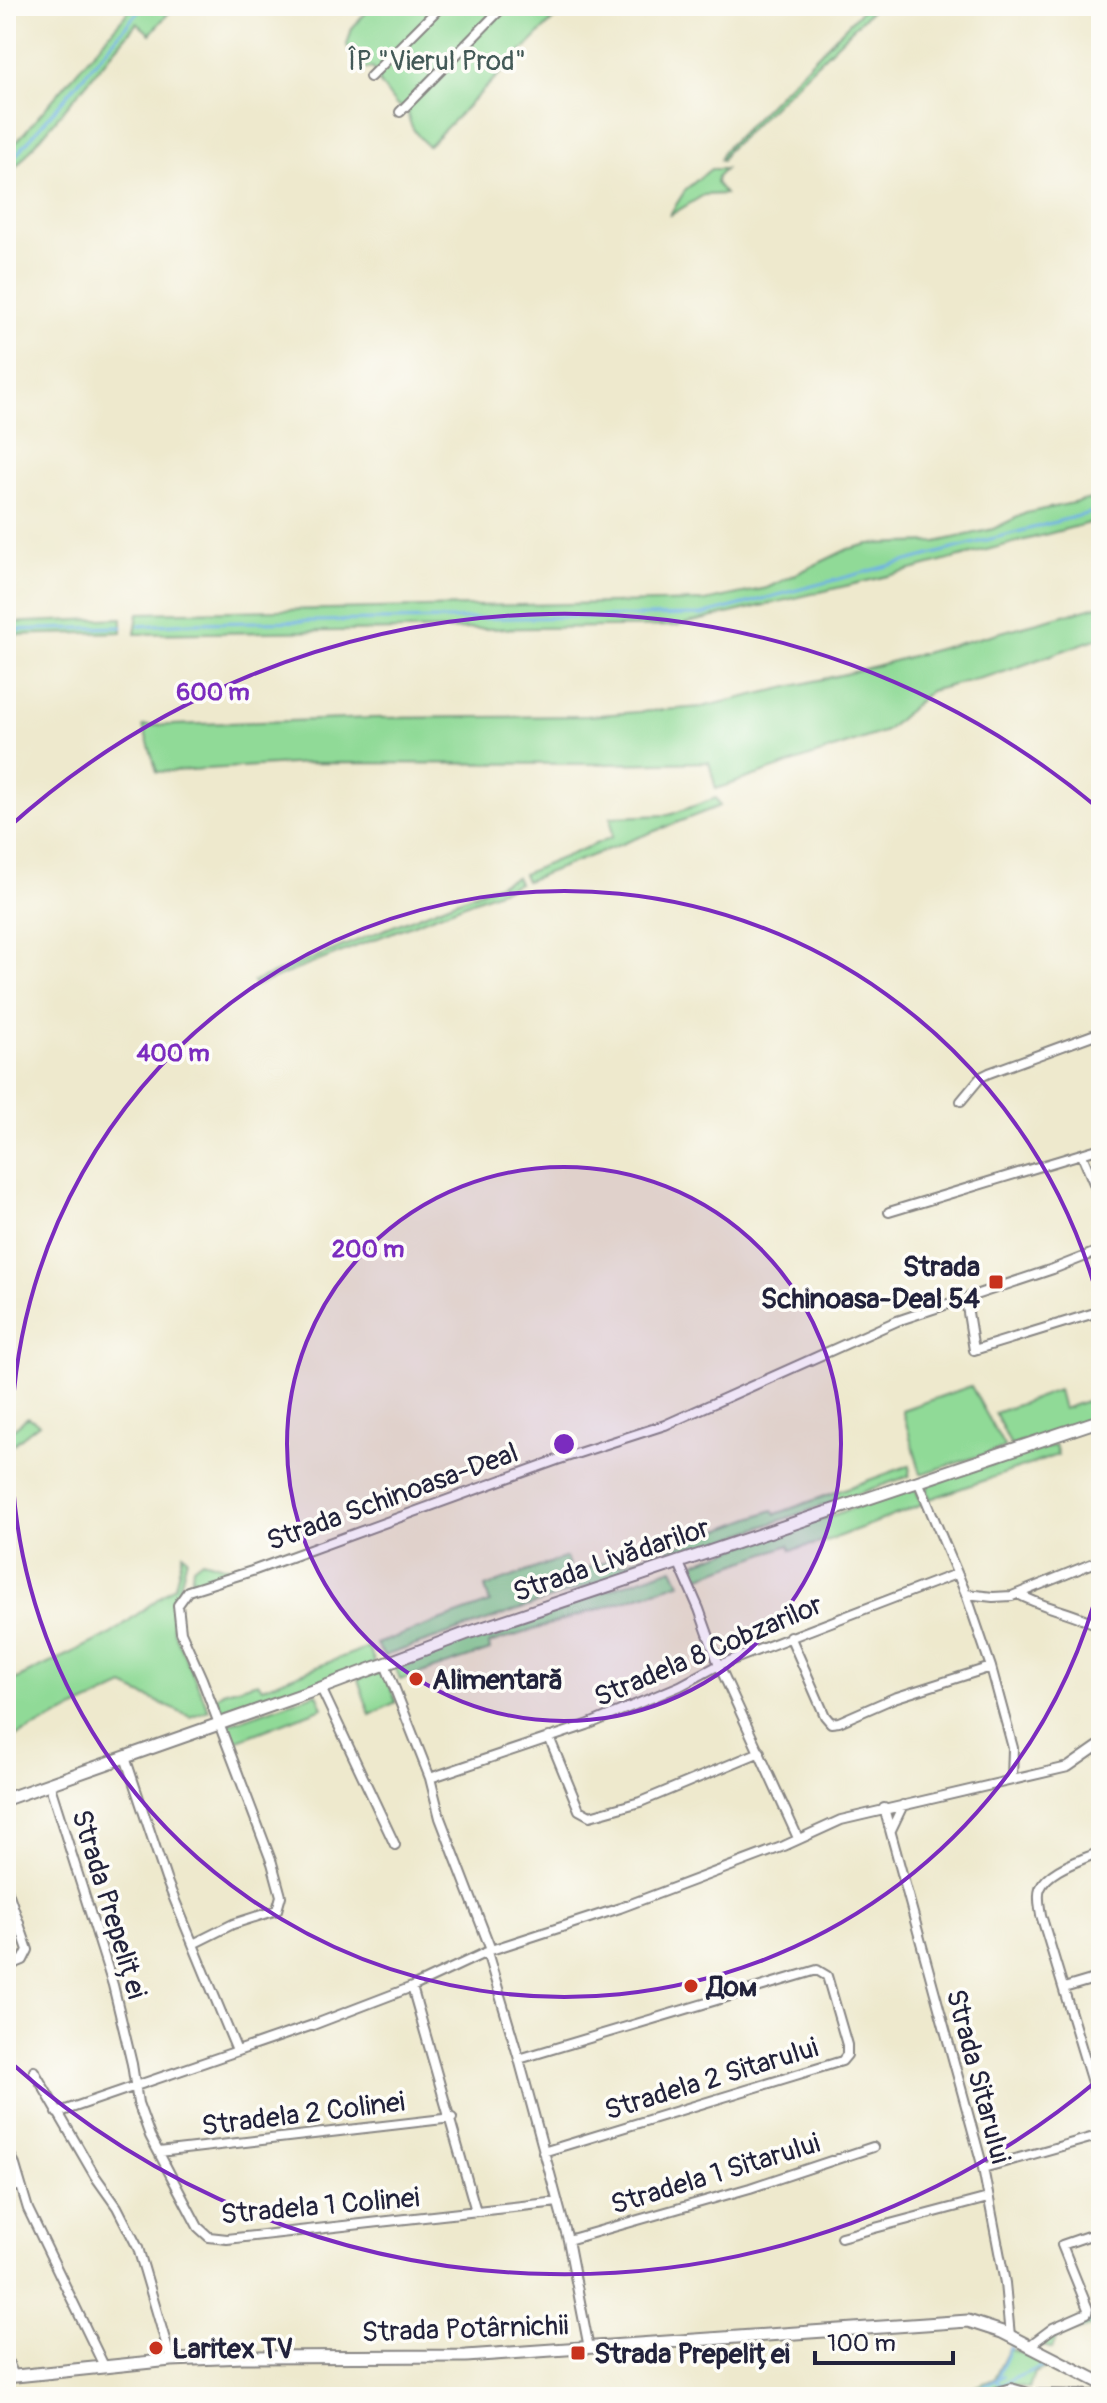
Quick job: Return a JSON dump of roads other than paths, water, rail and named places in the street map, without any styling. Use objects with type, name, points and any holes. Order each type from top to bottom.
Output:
[{"type":"street","points":[[370,77],[441,6]]},
{"type":"street","points":[[400,112],[504,6]]},
{"type":"street","points":[[961,1101],[981,1077],[1101,1032]]},
{"type":"street","points":[[889,1212],[1101,1148]]},
{"type":"street","points":[[1082,1155],[1101,1200]]},
{"type":"street","name":"Strada Schinoasa-Deal","points":[[218,1723],[178,1621],[178,1605],[188,1591],[252,1571],[557,1460],[665,1425],[897,1321],[966,1300],[1101,1250]]},
{"type":"street","points":[[966,1300],[974,1350],[1101,1311]]},
{"type":"street","name":"Strada Livădarilor","points":[[6,1799],[678,1561],[1101,1420]]},
{"type":"street","points":[[918,1481],[966,1594],[991,1667],[1013,1748],[1012,1780]]},
{"type":"street","points":[[966,1594],[993,1597],[1018,1594],[1101,1560]]},
{"type":"street","points":[[678,1561],[719,1665],[798,1838]]},
{"type":"street","name":"Stradela 8 Cobzarilor","points":[[430,1778],[587,1725],[669,1691],[719,1665],[956,1574]]},
{"type":"street","points":[[1018,1594],[1101,1627]]},
{"type":"street","points":[[790,1636],[826,1720],[831,1723],[894,1698],[991,1667]]},
{"type":"street","points":[[385,1664],[430,1778],[440,1818],[489,1951],[568,2240],[589,2348]]},
{"type":"street","points":[[321,1688],[395,1845]]},
{"type":"street","points":[[195,1943],[233,1924],[277,1910],[280,1903],[272,1863],[218,1723]]},
{"type":"street","points":[[549,1737],[579,1810],[590,1816],[640,1802],[760,1752]]},
{"type":"street","points":[[57,2113],[412,1987],[489,1951],[620,1908],[784,1846],[841,1820],[1068,1767],[1101,1744]]},
{"type":"street","points":[[125,1757],[166,1879],[237,2051]]},
{"type":"street","name":"Strada Prepeliței","points":[[49,1783],[113,1985],[135,2084]]},
{"type":"street","points":[[891,1830],[903,1805]]},
{"type":"street","name":"Strada Sitarului","points":[[884,1808],[983,2168],[1005,2283],[1010,2336]]},
{"type":"street","points":[[1101,1851],[1048,1877],[1038,1897],[1101,2112]]},
{"type":"street","points":[[6,1886],[28,1950],[23,1960],[6,1967]]},
{"type":"street","points":[[6,1926],[19,1922]]},
{"type":"street","name":"Stradela 2 Sitarului","points":[[519,2059],[820,1970],[827,1976],[847,2045],[847,2055],[842,2061],[543,2152]]},
{"type":"street","points":[[1064,1988],[1101,1977]]},
{"type":"street","points":[[412,1987],[452,2118],[476,2211]]},
{"type":"street","points":[[1088,2071],[1101,2066]]},
{"type":"street","points":[[34,2071],[117,2207],[138,2248],[171,2360]]},
{"type":"street","name":"Stradela 1 Colinei","points":[[135,2084],[138,2103],[159,2152],[198,2227],[218,2240],[558,2202]]},
{"type":"street","name":"Stradela 2 Colinei","points":[[159,2152],[452,2118]]},
{"type":"street","points":[[983,2168],[1101,2135]]},
{"type":"street","name":"Stradela 1 Sitarului","points":[[568,2240],[750,2188],[873,2147]]},
{"type":"street","points":[[6,2148],[14,2162],[28,2209],[104,2366]]},
{"type":"street","points":[[6,2189],[20,2185]]},
{"type":"street","points":[[841,2237],[988,2198]]},
{"type":"street","points":[[1029,2346],[1053,2328],[1087,2313],[1062,2245],[1088,2236]]},
{"type":"street","name":"Strada Potârnichii","points":[[6,2357],[10,2377],[171,2360],[285,2356],[466,2356],[968,2321],[990,2326],[1101,2383]]},
{"type":"street","points":[[985,2395],[1011,2388],[1032,2394],[1101,2395]]},
{"type":"waterway","points":[[6,167],[143,6]]},
{"type":"waterway","points":[[139,626],[702,615],[1101,510]]},
{"type":"waterway","points":[[6,630],[122,627]]},
{"type":"waterway","points":[[1055,2334],[1101,2318]]},
{"type":"waterway","points":[[1011,2347],[996,2381],[1002,2384],[1049,2363]]},
{"type":"waterway","points":[[941,2395],[974,2392],[1003,2376]]},
{"type":"place","name":"Strada Schinoasa-Deal 54","points":[[996,1282]]},
{"type":"place","name":"Alimentară","points":[[416,1679]]},
{"type":"place","name":"Дом","points":[[691,1986]]},
{"type":"place","name":"Laritex TV","points":[[156,2348]]},
{"type":"place","name":"Strada Prepeliței","points":[[578,2353]]},
{"type":"park label","name":"ÎP \"Vierul Prod\"","points":[[437,60]]}]
